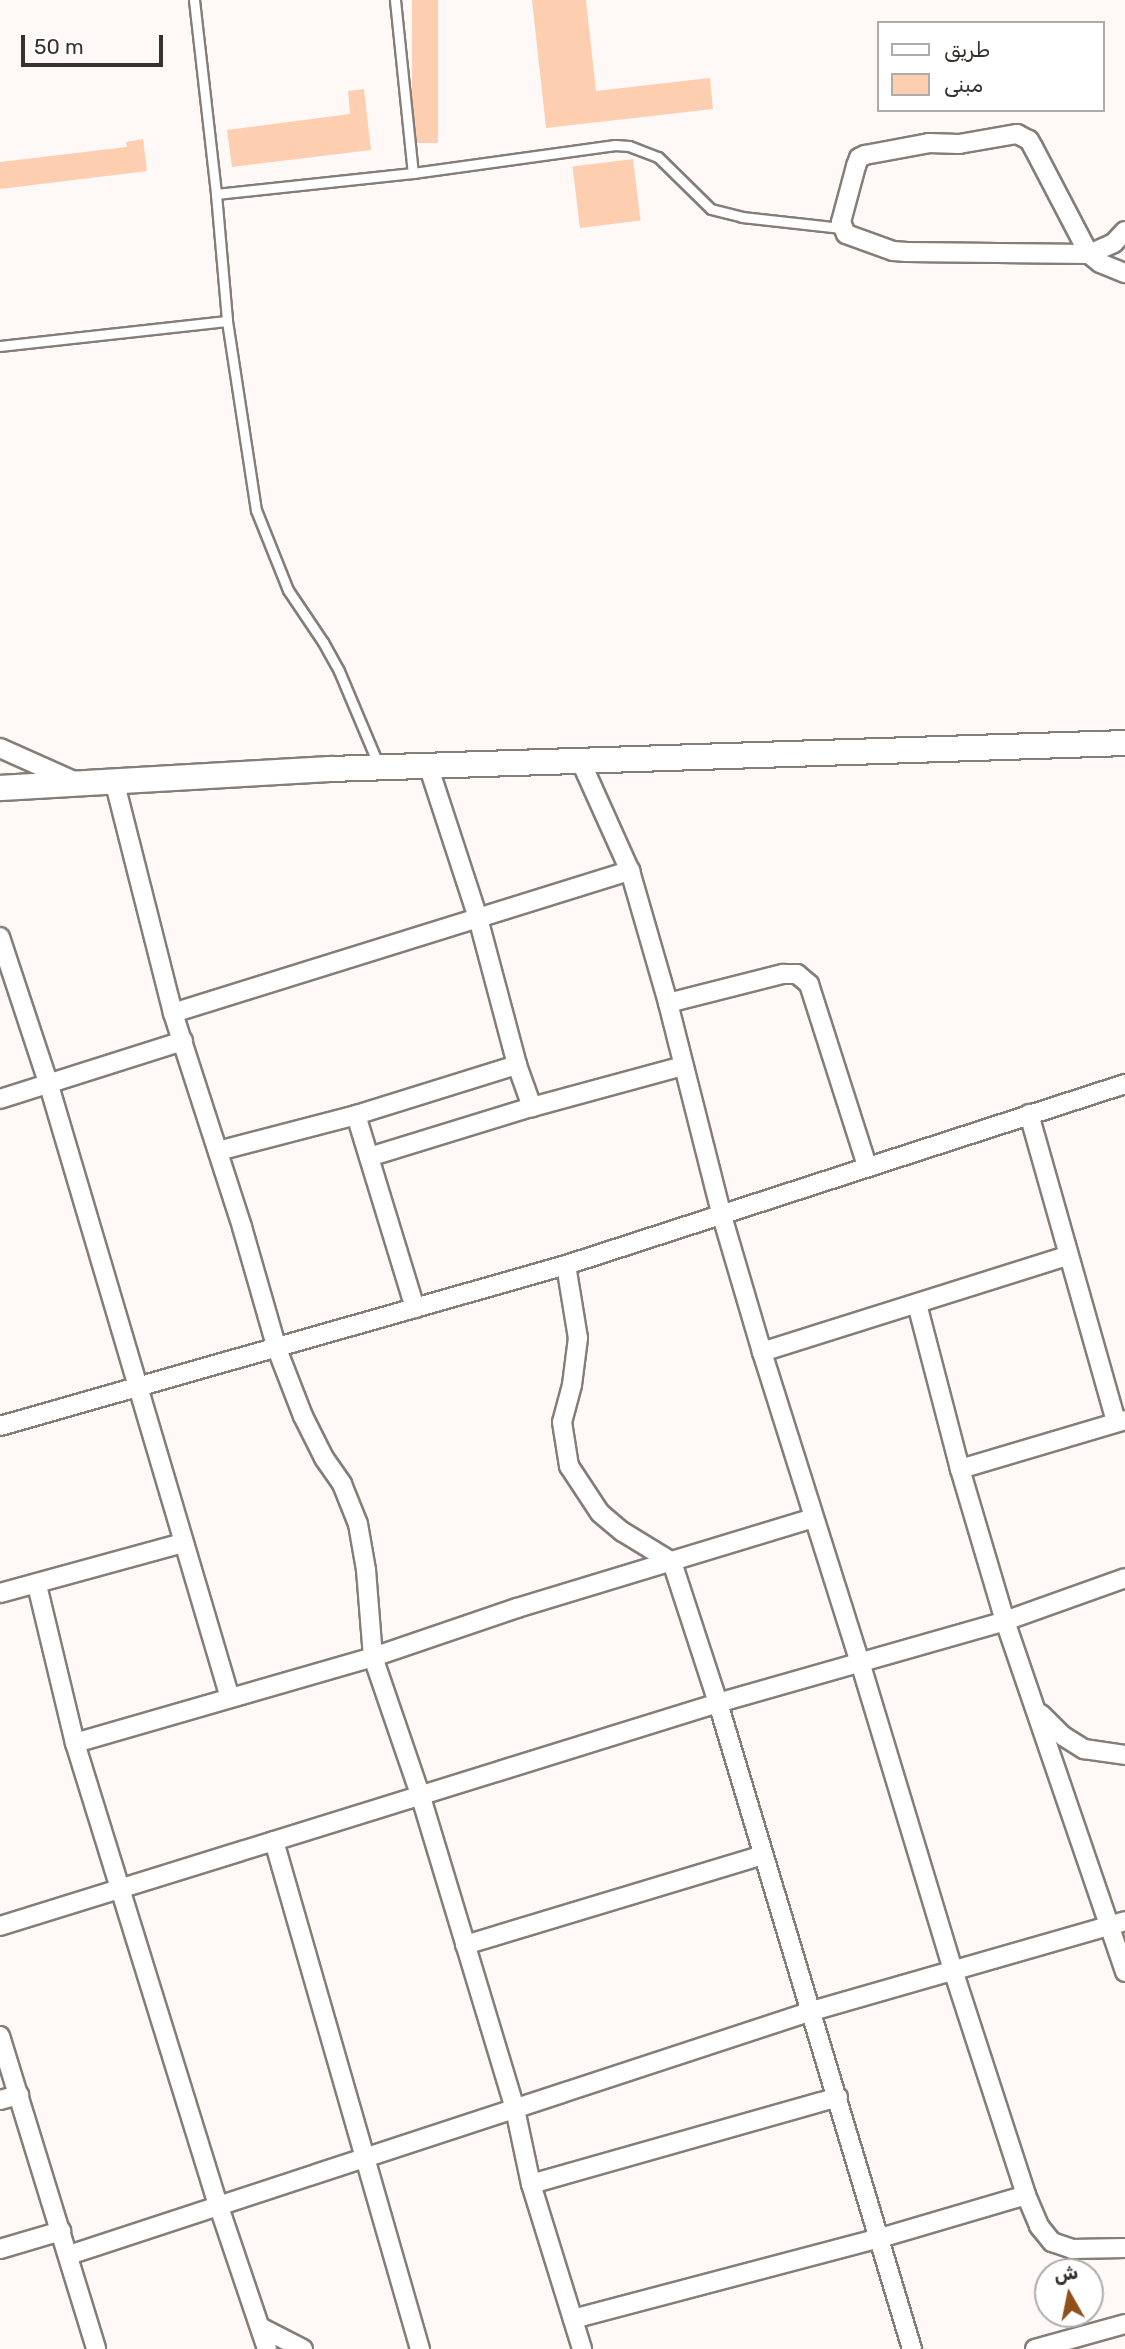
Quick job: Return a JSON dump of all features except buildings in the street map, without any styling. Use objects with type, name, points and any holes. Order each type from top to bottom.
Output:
[{"type":"main road","points":[[0,788],[380,768],[1125,743]]},
{"type":"street","points":[[1125,231],[1114,243],[1088,254],[892,251],[846,234],[841,228],[842,212],[859,158],[929,143],[959,144],[1017,134],[1029,140],[1088,254],[1100,263],[1125,274]]},
{"type":"street","points":[[0,748],[76,782]]},
{"type":"street","points":[[581,762],[630,871],[668,1003],[722,1216],[762,1352],[953,1970],[1026,2194],[1039,2226],[1052,2242],[1072,2249],[1125,2248]]},
{"type":"street","points":[[429,768],[478,918],[517,1065],[532,1107]]},
{"type":"street","points":[[114,780],[173,1013],[218,1151],[277,1349],[303,1416],[324,1458],[342,1484],[358,1524],[373,1657],[420,1794],[515,2109],[531,2184],[582,2349]]},
{"type":"street","points":[[173,1013],[630,871]]},
{"type":"street","points":[[0,937],[48,1082],[230,1698]]},
{"type":"street","points":[[668,1003],[783,974],[797,974],[809,984],[867,1167]]},
{"type":"street","points":[[0,1099],[183,1041]]},
{"type":"street","points":[[218,1151],[356,1115],[517,1065]]},
{"type":"street","points":[[369,1157],[532,1107],[683,1066]]},
{"type":"street","points":[[0,1426],[136,1385],[277,1349],[566,1265],[1125,1084]]},
{"type":"street","points":[[960,1469],[1121,1421],[1068,1256],[1029,1114]]},
{"type":"street","points":[[356,1115],[415,1308]]},
{"type":"street","points":[[762,1352],[1068,1256]]},
{"type":"street","points":[[566,1265],[578,1338],[572,1385],[562,1422],[569,1466],[579,1486],[600,1513],[623,1532],[672,1562],[812,2011],[912,2349]]},
{"type":"street","points":[[918,1304],[960,1469],[1005,1620],[1037,1709],[1107,1927],[1125,1972]]},
{"type":"street","points":[[75,1743],[373,1657],[517,1608],[814,1518]]},
{"type":"street","points":[[0,1593],[183,1543]]},
{"type":"street","points":[[0,1926],[718,1703],[1005,1620],[1125,1578]]},
{"type":"street","points":[[37,1584],[75,1743],[219,2207],[267,2349]]},
{"type":"street","points":[[1037,1709],[1063,1737],[1084,1749],[1125,1755]]},
{"type":"street","points":[[274,1841],[420,2349]]},
{"type":"street","points":[[465,1945],[763,1855]]},
{"type":"street","points":[[69,2255],[219,2207],[363,2156],[812,2011],[1125,1922]]},
{"type":"street","points":[[0,2036],[96,2349]]},
{"type":"street","points":[[0,2100],[19,2095]]},
{"type":"street","points":[[531,2184],[838,2097]]},
{"type":"street","points":[[573,2319],[880,2238],[1026,2194]]},
{"type":"street","points":[[0,2249],[61,2231]]},
{"type":"street","points":[[1035,2349],[1125,2324]]},
{"type":"street","points":[[262,2328],[303,2349]]},
{"type":"lane","points":[[194,0],[216,194],[226,321],[256,510],[288,590],[323,642],[338,671],[380,768]]},
{"type":"lane","points":[[396,0],[413,173]]},
{"type":"lane","points":[[216,194],[413,173],[614,145],[629,146],[658,157],[711,209],[742,217],[841,228]]},
{"type":"lane","points":[[0,346],[226,321]]}]
